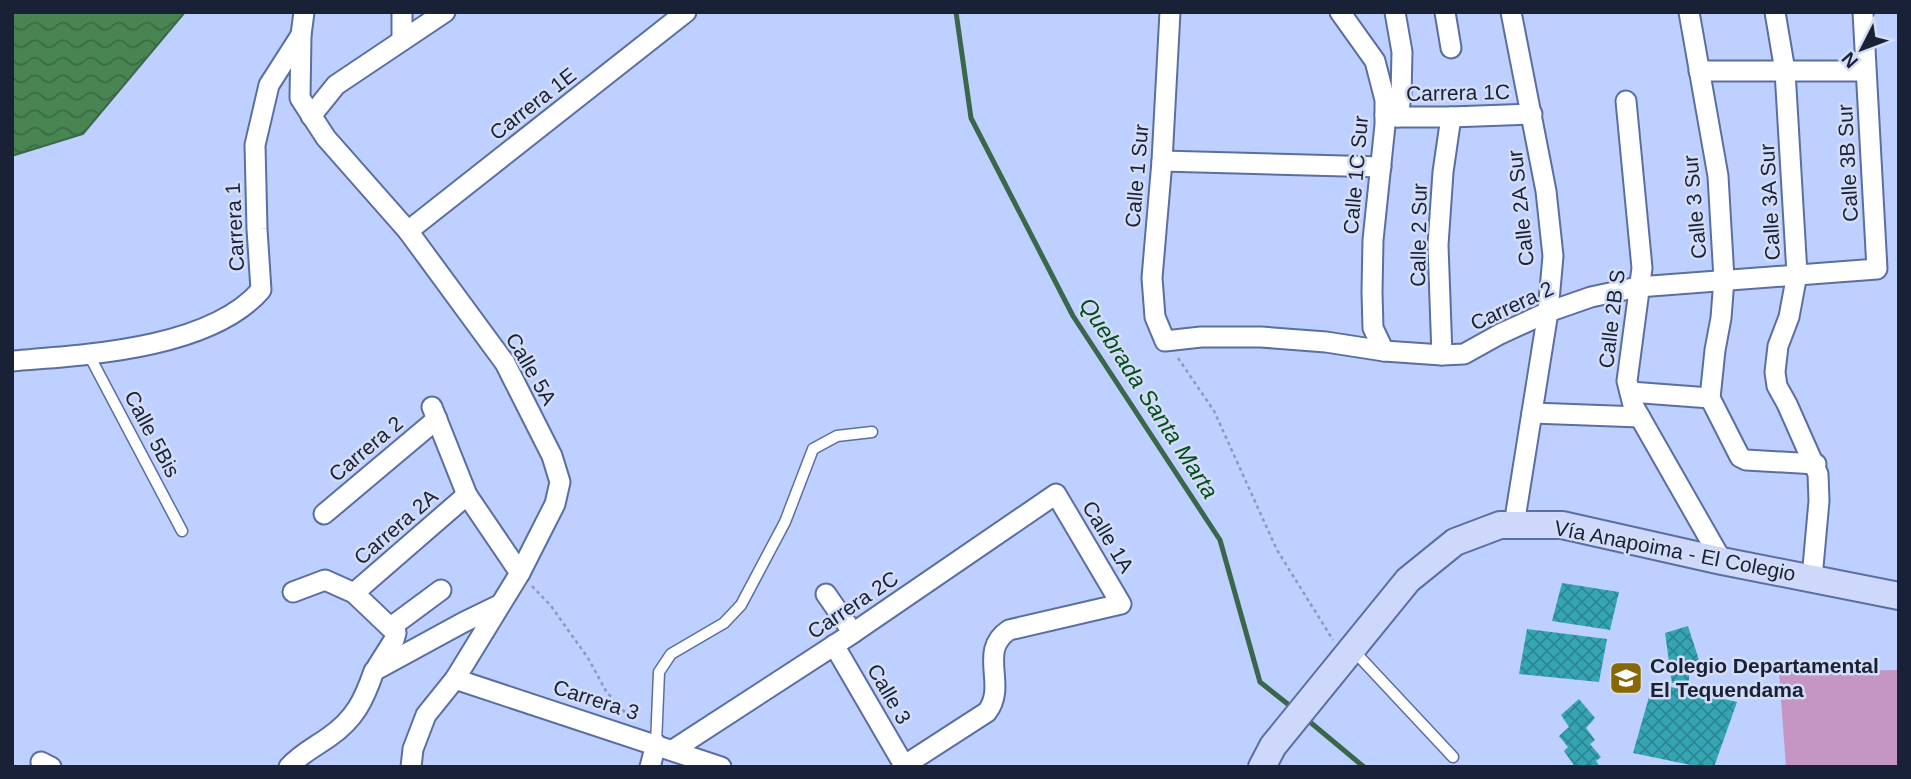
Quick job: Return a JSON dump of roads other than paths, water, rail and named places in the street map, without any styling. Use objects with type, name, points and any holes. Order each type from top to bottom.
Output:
[{"type":"main road","name":"Vía Anapoima - El Colegio","points":[[1262,767],[1273,746],[1408,580],[1455,542],[1500,525],[1562,526],[1899,596]]},
{"type":"street","name":"Calle 5A","points":[[304,12],[300,98],[326,138],[408,231],[505,363],[552,456],[560,482],[555,504],[520,573],[455,679],[426,715],[413,748],[411,767]]},
{"type":"street","points":[[402,12],[402,40]]},
{"type":"street","points":[[311,116],[336,86],[445,12]]},
{"type":"street","name":"Carrera 1E","points":[[408,231],[686,12]]},
{"type":"street","name":"Calle 1 Sur","points":[[1165,341],[1155,317],[1152,278],[1170,12]]},
{"type":"street","name":"Calle 1C Sur","points":[[1340,12],[1375,61],[1391,116],[1381,167],[1373,240],[1373,328],[1384,351]]},
{"type":"street","points":[[1391,116],[1401,96],[1402,52],[1395,12]]},
{"type":"street","points":[[1445,12],[1451,48]]},
{"type":"street","name":"Calle 2A Sur","points":[[1511,12],[1546,191],[1553,256],[1548,312],[1514,525]]},
{"type":"street","name":"Calle 3 Sur","points":[[1689,12],[1717,176],[1724,279],[1710,398]]},
{"type":"street","name":"Calle 3A Sur","points":[[1775,12],[1785,71],[1797,274],[1789,317],[1778,346],[1775,372],[1777,387],[1816,464]]},
{"type":"street","name":"Calle 3B Sur","points":[[1863,12],[1877,269]]},
{"type":"street","name":"Carrera 1","points":[[12,361],[89,355],[170,340],[198,332],[235,312],[261,290],[254,145],[269,85],[301,35]]},
{"type":"street","points":[[1699,71],[1865,71]]},
{"type":"street","name":"Calle 2B S","points":[[1626,101],[1642,268],[1627,381],[1633,405],[1722,561]]},
{"type":"street","name":"Carrera 1C","points":[[1391,116],[1532,114]]},
{"type":"street","name":"Calle 2 Sur","points":[[1442,355],[1438,245],[1443,172],[1451,117]]},
{"type":"street","points":[[1162,161],[1381,167]]},
{"type":"street","name":"Carrera 2","points":[[1165,341],[1201,337],[1261,337],[1326,342],[1384,351],[1464,354],[1548,312],[1591,297],[1638,287],[1877,269]]},
{"type":"street","points":[[1630,392],[1710,398],[1740,457],[1746,460],[1816,464],[1819,500],[1812,578]]},
{"type":"street","name":"Carrera 2","points":[[324,514],[435,413],[467,495]]},
{"type":"street","points":[[1532,414],[1640,417]]},
{"type":"street","name":"Carrera 2C","points":[[659,745],[853,634],[1056,494]]},
{"type":"street","name":"Calle 1A","points":[[903,766],[987,712],[993,704],[993,648],[1000,636],[1009,630],[1121,604],[1056,494]]},
{"type":"street","points":[[467,495],[520,573]]},
{"type":"street","name":"Carrera 2A","points":[[354,593],[467,495]]},
{"type":"street","points":[[289,767],[347,722],[365,698],[374,671],[396,633],[354,593],[325,580],[293,592]]},
{"type":"street","points":[[391,627],[441,590]]},
{"type":"street","points":[[826,594],[853,634]]},
{"type":"street","points":[[374,671],[500,604]]},
{"type":"street","name":"Calle 3","points":[[834,645],[903,766]]},
{"type":"street","name":"Carrera 3","points":[[455,679],[722,767]]},
{"type":"street","points":[[650,767],[659,745]]},
{"type":"lane","name":"Calle 5Bis","points":[[89,355],[182,531]]},
{"type":"lane","points":[[659,745],[659,672],[671,654],[724,623],[741,605],[785,522],[813,449],[837,436],[872,432]]},
{"type":"lane","points":[[1348,653],[1453,757]]},
{"type":"water","points":[[12,12],[185,12],[83,134],[12,156]]},
{"type":"waterway","name":"Quebrada Santa Marta","points":[[956,12],[971,118],[1073,316],[1220,540],[1260,682],[1294,709]]},
{"type":"waterway","name":"Quebrada Santa Marta","points":[[1304,717],[1364,767]]},
{"type":"place","name":"Colegio Departamental El Tequendama","points":[[1626,678]]}]
